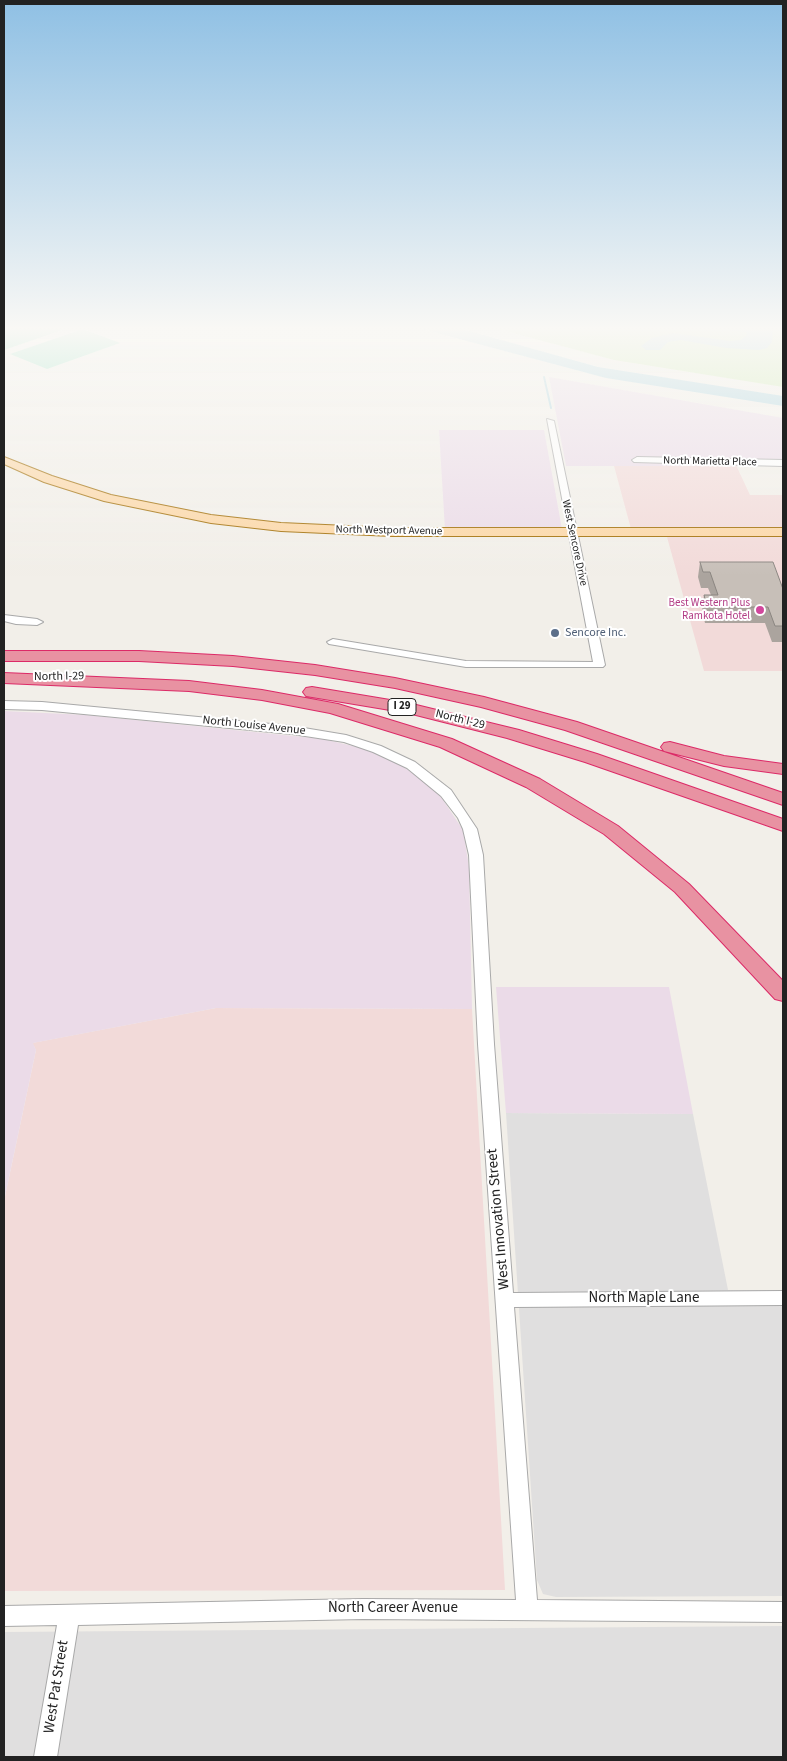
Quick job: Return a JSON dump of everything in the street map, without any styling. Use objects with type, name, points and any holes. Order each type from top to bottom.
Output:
[{"type":"highway","name":"North I-29","points":[[4,656],[132,656],[233,661],[322,671],[421,688],[514,710],[597,734],[783,799]]},
{"type":"highway","points":[[233,661],[251,659],[331,666],[439,682],[562,713],[684,751],[734,762],[783,769]]},
{"type":"highway","name":"North I-29","points":[[4,678],[110,676],[202,680],[268,686],[378,702],[469,722],[538,741],[783,825]]},
{"type":"highway","points":[[4,678],[36,682],[189,686],[262,695],[349,713],[446,743],[534,783],[611,830],[682,888],[783,994]]},
{"type":"highway","points":[[597,734],[706,764],[783,776]]},
{"type":"main road","name":"North Westport Avenue","points":[[4,460],[48,479],[108,498],[211,519],[289,528],[352,532],[783,532]]},
{"type":"street","name":"West Sencore Drive","points":[[333,642],[466,664],[599,665],[550,421]]},
{"type":"street","name":"North Marietta Place","points":[[637,460],[783,462]]},
{"type":"street","points":[[4,618],[16,621],[37,622]]},
{"type":"street","name":"North Louise Avenue","points":[[4,705],[42,706],[292,730],[346,739],[386,752],[424,774],[456,804],[470,829]]},
{"type":"street","name":"West Innovation Street","points":[[470,829],[476,855],[486,1044],[527,1610]]},
{"type":"street","name":"North Maple Lane","points":[[506,1300],[783,1298]]},
{"type":"street","name":"North Career Avenue","points":[[4,1616],[364,1609],[783,1612]]},
{"type":"street","name":"West Pat Street","points":[[46,1757],[68,1616]]},
{"type":"shaded area","points":[[556,411],[744,411],[783,418],[783,466],[566,466]]},
{"type":"shaded area","points":[[439,430],[544,430],[562,529],[445,530]]},
{"type":"shaded area","points":[[736,465],[750,495],[783,495],[783,529],[631,529],[614,466]]},
{"type":"shaded area","points":[[783,536],[783,671],[704,671],[667,537]]},
{"type":"shaded area","points":[[4,711],[86,715],[323,739],[370,750],[400,764],[437,791],[463,830],[469,867],[472,1009],[216,1008],[33,1043],[36,1050],[4,1201]]},
{"type":"shaded area","points":[[496,987],[669,987],[693,1114],[506,1113]]},
{"type":"shaded area","points":[[216,1008],[472,1009],[505,1590],[4,1591],[4,1201],[36,1050],[32,1043]]},
{"type":"shaded area","points":[[506,1113],[693,1114],[728,1290],[783,1290],[783,1596],[556,1597],[543,1594],[537,1580]]},
{"type":"shaded area","points":[[783,1626],[783,1757],[4,1757],[4,1632]]},
{"type":"building","name":"Best Western Plus Ramkota Hotel","points":[[700,562],[773,562],[783,589],[783,626],[775,626],[768,607],[707,607],[704,595],[718,595],[710,572],[703,572]]},
{"type":"place","name":"Best Western Plus Ramkota Hotel","points":[[760,610]]},
{"type":"place","name":"Sencore Inc.","points":[[555,633]]}]
